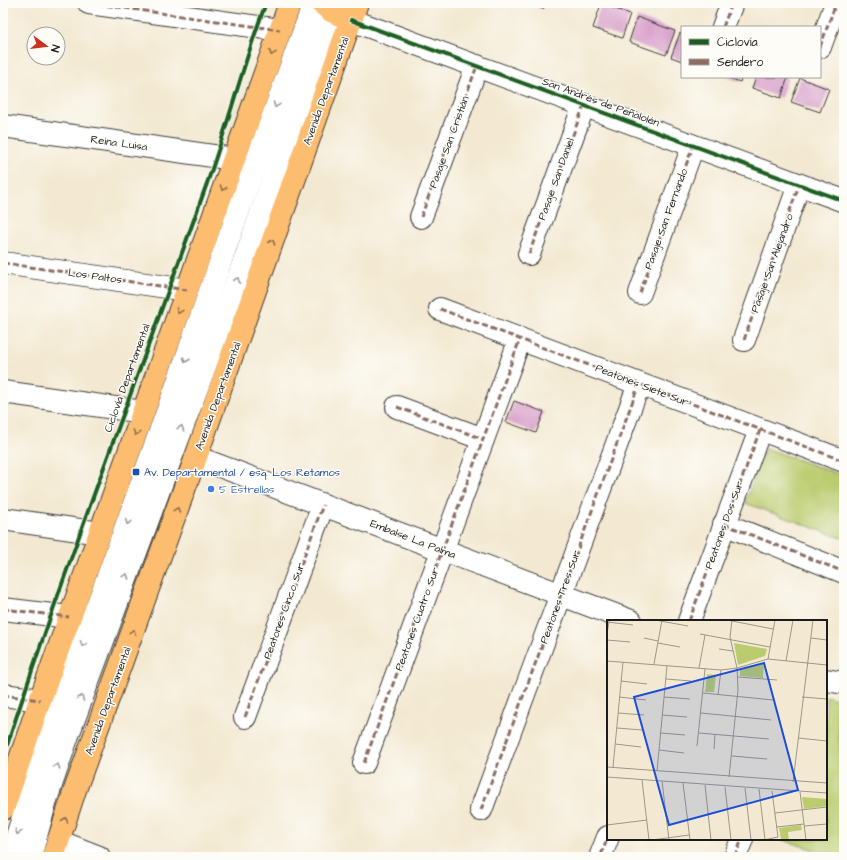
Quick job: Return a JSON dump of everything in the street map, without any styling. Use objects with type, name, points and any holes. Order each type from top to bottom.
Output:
[{"type":"main road","points":[[3,809],[50,701],[69,617],[290,3]]},
{"type":"main road","points":[[325,5],[354,11]]},
{"type":"main road","name":"Avenida Departamental","points":[[56,849],[354,11]]},
{"type":"street","points":[[89,3],[280,30]]},
{"type":"street","points":[[723,26],[732,3]]},
{"type":"street","points":[[821,44],[836,3]]},
{"type":"street","points":[[30,857],[68,735],[246,256],[325,5]]},
{"type":"street","points":[[3,817],[50,701],[108,576],[247,187],[325,5]]},
{"type":"street","name":"San Andrés de Peñalolén","points":[[354,11],[477,66],[844,201]]},
{"type":"street","name":"Pasaje San Cristián","points":[[421,217],[477,66]]},
{"type":"street","name":"Pasaje San Daniel","points":[[529,254],[584,105]]},
{"type":"street","name":"Reina Luisa","points":[[3,126],[234,159]]},
{"type":"street","name":"Pasaje San Fernando","points":[[640,293],[693,146]]},
{"type":"street","name":"Pasaje San Alejandro","points":[[744,340],[799,185]]},
{"type":"street","name":"Los Paltos","points":[[3,263],[187,290]]},
{"type":"street","points":[[206,362],[263,268]]},
{"type":"street","name":"Peatones Siete Sur","points":[[440,309],[844,461]]},
{"type":"street","name":"Peatones Cuatro Sur","points":[[364,763],[520,339]]},
{"type":"street","name":"Peatones Tres Sur","points":[[481,810],[639,384]]},
{"type":"street","points":[[3,392],[143,412]]},
{"type":"street","points":[[397,407],[483,440]]},
{"type":"street","name":"Peatones Dos Sur","points":[[689,620],[760,430]]},
{"type":"street","name":"Embalse La Palma","points":[[196,457],[628,620]]},
{"type":"street","name":"Peatones Cinco Sur","points":[[245,717],[323,505]]},
{"type":"street","points":[[3,519],[100,533]]},
{"type":"street","points":[[724,524],[844,572]]},
{"type":"street","points":[[3,609],[69,617]]},
{"type":"street","points":[[827,680],[844,683]]},
{"type":"street","points":[[3,695],[50,701]]},
{"type":"street","points":[[10,857],[50,701]]},
{"type":"street","points":[[735,857],[742,840]]},
{"type":"street","points":[[56,849],[99,857]]},
{"type":"green space","points":[[765,448],[844,476],[844,539],[745,503]]},
{"type":"green space","points":[[827,696],[837,699],[844,822],[844,857],[836,857],[783,840],[827,840]]},
{"type":"building","points":[[526,3],[545,3],[543,9]]},
{"type":"building","points":[[601,4],[630,14],[622,38],[593,28]]},
{"type":"building","points":[[637,17],[675,31],[666,55],[629,42]]},
{"type":"building","points":[[680,33],[681,61],[671,57]]},
{"type":"building","points":[[729,78],[742,78],[740,82]]},
{"type":"building","points":[[756,78],[788,78],[781,98],[752,88]]},
{"type":"building","points":[[800,78],[829,89],[820,112],[791,102]]},
{"type":"building","points":[[514,401],[544,412],[536,433],[506,422]]},
{"type":"marked path","points":[[89,3],[280,30]]},
{"type":"marked path","points":[[723,26],[732,3]]},
{"type":"marked path","points":[[821,44],[836,3]]},
{"type":"marked path","points":[[421,217],[477,66]]},
{"type":"marked path","points":[[529,254],[584,105]]},
{"type":"marked path","points":[[640,293],[693,146]]},
{"type":"marked path","points":[[744,340],[799,185]]},
{"type":"marked path","points":[[3,263],[187,290]]},
{"type":"marked path","points":[[440,309],[844,461]]},
{"type":"marked path","points":[[364,763],[520,339]]},
{"type":"marked path","points":[[481,810],[639,384]]},
{"type":"marked path","points":[[397,407],[483,439]]},
{"type":"marked path","points":[[689,620],[760,430]]},
{"type":"marked path","points":[[245,717],[323,505]]},
{"type":"marked path","points":[[724,524],[844,572]]},
{"type":"marked path","points":[[3,609],[69,617]]},
{"type":"marked path","points":[[3,695],[40,700]]},
{"type":"marked path","points":[[601,855],[607,840]]},
{"type":"marked path","points":[[735,857],[742,840]]},
{"type":"cycle path","name":"Ciclovía Departamental","points":[[3,758],[51,614],[214,163],[250,48],[266,3]]},
{"type":"cycle path","points":[[351,20],[844,201]]},
{"type":"place","name":"Av. Departamental / esq. Los Retamos","points":[[136,472]]},
{"type":"place","name":"5 Estrellas","points":[[211,489]]}]
